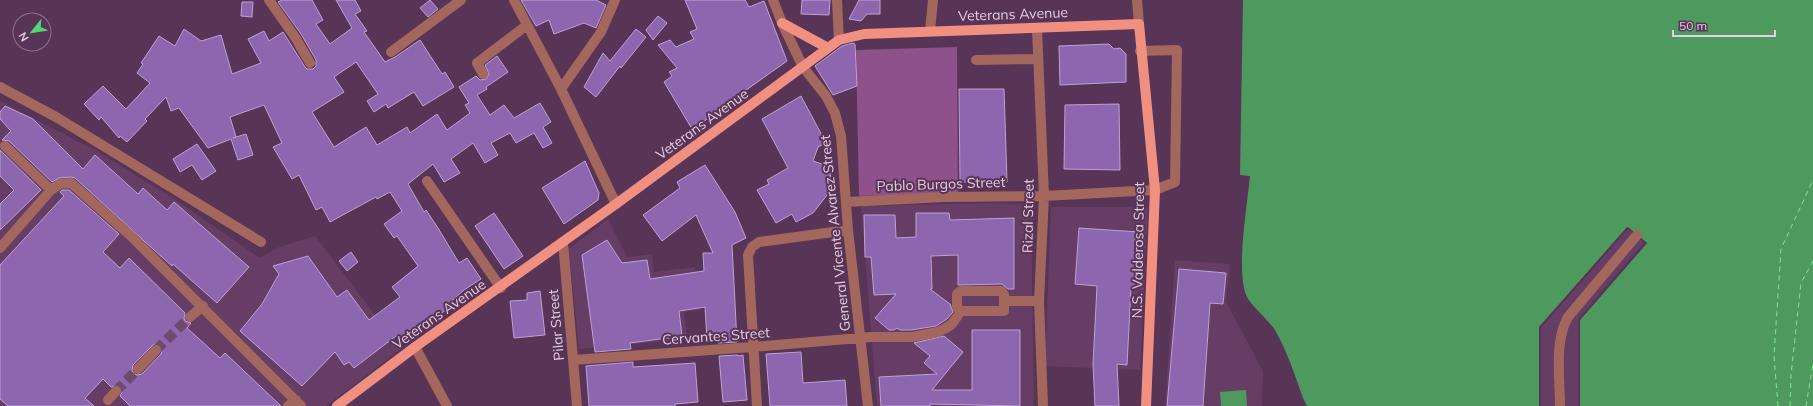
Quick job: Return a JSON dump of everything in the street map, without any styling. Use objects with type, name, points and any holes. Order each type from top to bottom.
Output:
[{"type":"main road","points":[[782,23],[828,48]]},
{"type":"main road","name":"Veterans Avenue","points":[[337,406],[415,347],[501,288],[839,40],[864,34],[1138,24]]},
{"type":"main road","name":"N.S. Valderosa Street","points":[[1138,24],[1156,190],[1146,406]]},
{"type":"street","points":[[269,0],[295,37],[310,63]]},
{"type":"street","points":[[391,52],[461,0]]},
{"type":"street","points":[[514,0],[561,89],[616,204]]},
{"type":"street","points":[[561,89],[601,32],[615,0]]},
{"type":"street","name":"General Vicente Alvarez Street","points":[[773,0],[803,67],[826,96],[835,113],[841,136],[848,230],[868,406]]},
{"type":"street","points":[[838,0],[839,40]]},
{"type":"street","points":[[930,31],[933,0]]},
{"type":"street","points":[[1137,0],[1138,24]]},
{"type":"street","points":[[483,74],[477,63],[527,25]]},
{"type":"street","name":"Rizal Street","points":[[1037,28],[1044,196],[1040,301],[1043,406]]},
{"type":"street","name":"Pablo Burgos Street","points":[[847,202],[944,197],[1044,196],[1156,190],[1175,182],[1177,50],[1140,51]]},
{"type":"street","points":[[976,60],[1038,59]]},
{"type":"street","points":[[0,87],[56,117],[261,242]]},
{"type":"street","points":[[5,146],[51,190]]},
{"type":"street","points":[[427,181],[501,288]]},
{"type":"street","points":[[0,248],[51,190],[60,184],[70,184],[131,236],[203,306],[295,404]]},
{"type":"street","points":[[757,406],[752,347],[748,255],[752,247],[759,242],[848,230]]},
{"type":"street","points":[[1560,406],[1560,339],[1562,327],[1568,317],[1637,235]]},
{"type":"street","name":"Pilar Street","points":[[563,242],[577,406]]},
{"type":"street","points":[[961,291],[1002,291],[1004,301],[1004,309],[1001,312],[961,312],[958,307],[957,294],[961,291]]},
{"type":"street","points":[[1004,301],[1040,301]]},
{"type":"street","points":[[190,317],[203,306]]},
{"type":"street","name":"Cervantes Street","points":[[573,360],[752,347],[871,336],[912,338],[938,332],[952,324],[961,312]]},
{"type":"street","points":[[415,347],[447,406]]},
{"type":"street","points":[[138,369],[156,350]]},
{"type":"street","points":[[108,400],[116,391]]},
{"type":"shaded area","points":[[1243,0],[1813,0],[1813,406],[1580,406],[1580,320],[1647,243],[1628,227],[1539,327],[1539,406],[1307,406],[1287,355],[1275,330],[1247,297],[1243,280],[1243,235],[1250,176],[1240,175]]},
{"type":"shaded area","points":[[957,47],[958,193],[859,196],[856,50]]},
{"type":"shaded area","points":[[0,101],[93,149],[173,198],[260,258],[279,247],[315,236],[401,349],[326,406],[0,406]]},
{"type":"shaded area","points":[[986,203],[1031,204],[1034,406],[877,406],[861,206]]},
{"type":"shaded area","points":[[1051,207],[1148,207],[1140,370],[1045,366]]},
{"type":"shaded area","points":[[608,219],[627,257],[652,254],[654,272],[695,267],[701,310],[684,312],[688,339],[579,349],[569,249]]},
{"type":"shaded area","points":[[1627,227],[1647,243],[1580,320],[1580,406],[1539,406],[1539,327]]},
{"type":"shaded area","points":[[1175,260],[1230,264],[1226,302],[1263,371],[1262,406],[1165,406]]},
{"type":"shaded area","points":[[1246,390],[1247,406],[1221,406],[1220,392]]},
{"type":"pier","points":[[1627,227],[1647,243],[1580,320],[1580,406],[1578,406],[1578,319],[1644,243],[1628,229],[1541,328],[1541,406],[1539,406],[1539,327]]},
{"type":"building","points":[[282,0],[312,0],[323,20],[316,24],[330,44],[352,28],[336,0],[355,0],[361,11],[355,14],[367,31],[364,32],[385,62],[420,40],[442,74],[445,72],[454,87],[423,106],[414,92],[388,108],[386,104],[374,112],[367,101],[378,94],[356,62],[334,77],[344,92],[312,112],[334,147],[366,127],[377,145],[407,127],[410,133],[437,114],[447,130],[470,113],[465,105],[469,103],[459,87],[476,76],[480,80],[486,79],[489,74],[485,65],[497,56],[508,72],[477,95],[490,115],[504,105],[514,118],[540,103],[551,122],[543,127],[552,143],[543,148],[534,133],[516,143],[510,133],[491,143],[498,155],[485,163],[473,143],[451,159],[460,173],[444,182],[433,164],[408,184],[424,212],[426,210],[459,263],[467,258],[481,279],[464,290],[446,306],[448,308],[436,318],[434,316],[408,331],[399,339],[396,336],[354,368],[349,362],[344,365],[335,352],[302,386],[240,331],[262,304],[279,274],[273,266],[308,256],[337,297],[347,290],[369,320],[400,297],[392,287],[418,266],[397,236],[394,238],[384,224],[402,211],[390,192],[377,199],[376,197],[330,222],[322,207],[316,210],[299,175],[292,179],[273,147],[282,143],[264,105],[230,117],[236,137],[233,138],[246,134],[253,155],[238,160],[231,139],[208,148],[179,108],[171,111],[166,97],[145,119],[147,121],[127,142],[120,136],[119,138],[101,117],[99,120],[84,104],[103,86],[126,109],[150,83],[137,73],[143,64],[141,63],[159,36],[175,46],[184,29],[201,41],[221,35],[232,74],[261,63],[248,39],[264,31],[269,41],[283,32],[305,67],[307,69],[313,69],[316,66],[316,60],[301,34],[278,2]]},
{"type":"building","points":[[430,0],[438,9],[428,17],[420,8]]},
{"type":"building","points":[[521,0],[596,0],[606,5],[596,28],[584,23],[554,34],[549,20],[536,26]]},
{"type":"building","points":[[685,0],[745,0],[749,7],[764,1],[787,61],[692,129],[664,82],[672,76],[669,72],[677,68],[658,45],[670,40],[676,47],[694,39],[690,32],[697,29]]},
{"type":"building","points":[[802,0],[830,0],[829,15],[801,14]]},
{"type":"building","points":[[859,0],[880,0],[880,14],[867,14],[861,21],[849,19]]},
{"type":"building","points":[[242,2],[253,2],[252,17],[241,16]]},
{"type":"building","points":[[658,16],[667,23],[653,40],[646,30]]},
{"type":"building","points":[[636,29],[646,37],[621,68],[620,66],[596,97],[584,87],[603,53],[610,61]]},
{"type":"building","points":[[853,43],[855,44],[857,86],[833,95],[815,66],[842,46]]},
{"type":"building","points":[[1109,44],[1114,49],[1120,48],[1126,54],[1126,82],[1060,85],[1059,46]]},
{"type":"building","points":[[959,89],[1004,89],[1007,182],[960,182]]},
{"type":"building","points":[[801,96],[826,143],[818,147],[813,161],[830,168],[831,190],[813,213],[796,222],[792,214],[776,223],[757,190],[769,184],[767,180],[788,168],[762,119]]},
{"type":"building","points":[[1119,104],[1120,170],[1064,169],[1065,105]]},
{"type":"building","points":[[5,106],[33,119],[83,169],[95,155],[138,194],[143,188],[167,210],[174,202],[249,267],[217,303],[173,264],[172,266],[75,178],[59,178],[52,182],[9,141],[2,140],[11,131],[0,119],[0,112]]},
{"type":"building","points":[[197,144],[216,171],[202,180],[192,165],[180,172],[173,159]]},
{"type":"building","points":[[0,150],[41,190],[0,230],[0,204],[14,190],[0,176]]},
{"type":"building","points":[[585,161],[599,193],[598,200],[564,224],[542,188]]},
{"type":"building","points":[[705,165],[735,212],[746,238],[732,245],[737,342],[718,343],[718,339],[707,340],[705,307],[679,311],[682,336],[630,343],[631,349],[595,352],[582,255],[607,240],[622,263],[647,260],[650,279],[704,271],[703,253],[713,253],[696,215],[662,241],[643,215],[680,188],[677,182]]},
{"type":"building","points":[[62,190],[69,190],[119,234],[103,252],[120,268],[129,258],[185,313],[185,321],[191,323],[187,328],[220,358],[225,353],[281,406],[130,406],[120,396],[122,392],[121,386],[117,385],[111,387],[103,379],[85,398],[94,406],[8,406],[0,399],[0,265],[64,196],[60,192]],"holes":[[[154,344],[161,346],[161,354],[142,374],[134,374],[132,370],[133,365]]]},
{"type":"building","points":[[494,213],[523,256],[504,269],[475,226]]},
{"type":"building","points":[[916,213],[949,213],[950,220],[1014,218],[1014,289],[1008,289],[1002,284],[958,285],[958,255],[931,256],[932,289],[930,289],[950,304],[953,312],[947,319],[936,326],[911,330],[900,330],[897,328],[894,330],[889,330],[875,318],[896,294],[874,295],[871,257],[865,257],[864,215],[895,215],[896,238],[916,237]]},
{"type":"building","points":[[1079,228],[1139,232],[1136,288],[1131,288],[1127,365],[1117,364],[1119,406],[1095,406],[1093,364],[1097,286],[1075,284]]},
{"type":"building","points":[[351,252],[358,262],[347,271],[339,261]]},
{"type":"building","points":[[1179,269],[1226,273],[1223,304],[1210,303],[1203,406],[1167,406]]},
{"type":"building","points":[[540,291],[545,335],[514,338],[510,301],[527,300],[527,293]]},
{"type":"building","points":[[972,330],[1020,330],[1020,406],[930,404],[930,406],[881,406],[879,377],[937,374],[924,363],[930,356],[914,343],[944,336],[963,352],[932,390],[972,390]]},
{"type":"building","points":[[801,352],[803,383],[845,380],[847,406],[770,406],[766,354]]},
{"type":"building","points":[[743,355],[747,400],[723,402],[719,356]]},
{"type":"building","points":[[633,362],[633,367],[695,363],[698,402],[675,404],[675,406],[589,406],[586,366]]},
{"type":"ferry route","points":[[1778,406],[1774,356],[1781,249],[1813,180]]},
{"type":"ferry route","points":[[1790,406],[1791,375],[1801,283],[1813,261]]},
{"type":"ferry route","points":[[1806,406],[1813,364]]},
{"type":"tunnel","points":[[156,350],[190,317]]},
{"type":"tunnel","points":[[116,391],[138,369]]}]
